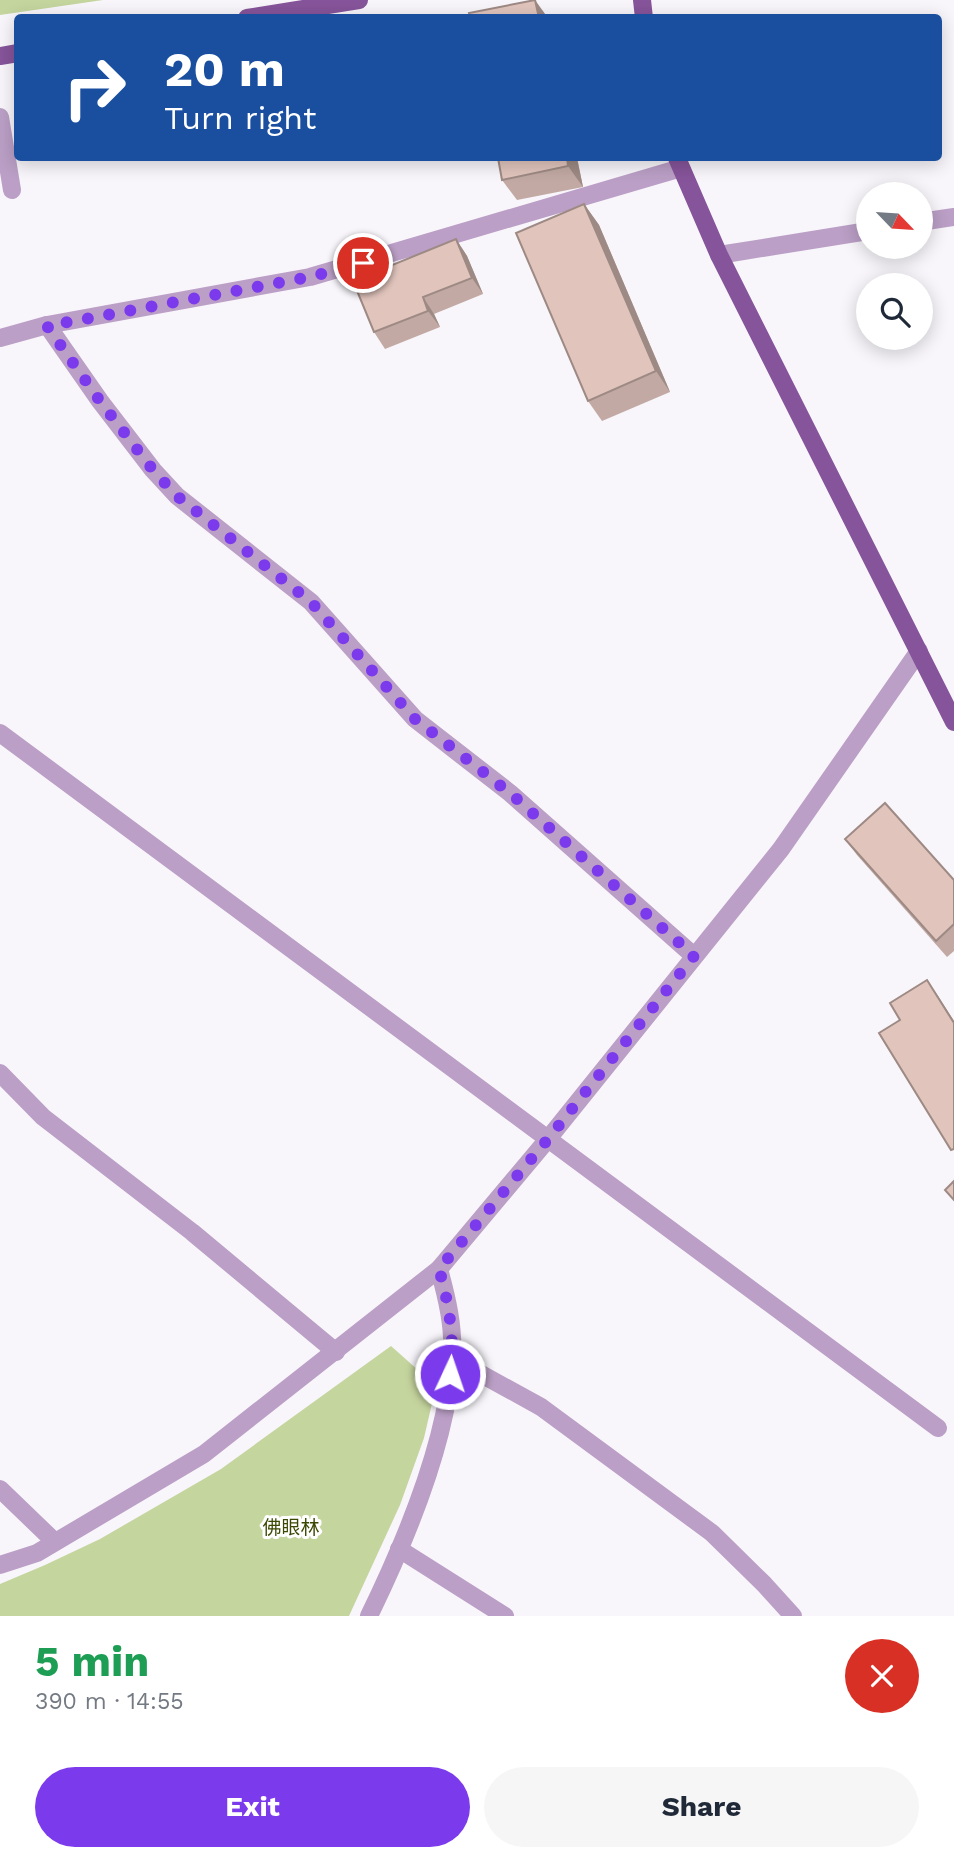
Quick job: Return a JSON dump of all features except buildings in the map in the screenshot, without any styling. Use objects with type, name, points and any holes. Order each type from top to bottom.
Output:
[{"type":"main road","points":[[272,14],[359,0]]},
{"type":"main road","points":[[679,163],[719,256],[954,722]]},
{"type":"street","points":[[0,117],[12,190]]},
{"type":"street","points":[[0,338],[47,326],[310,277],[679,163]]},
{"type":"street","points":[[933,220],[954,217]]},
{"type":"street","points":[[719,256],[856,233]]},
{"type":"street","points":[[47,326],[107,411],[177,496],[311,602],[415,719],[510,793],[694,956]]},
{"type":"street","points":[[0,1565],[37,1553],[204,1454],[439,1269],[548,1139],[781,849],[919,651]]},
{"type":"street","points":[[0,733],[938,1428]]},
{"type":"street","points":[[0,1073],[43,1117],[192,1232],[336,1352]]},
{"type":"street","points":[[369,1616],[399,1549],[438,1441],[452,1358],[451,1320],[439,1269]]},
{"type":"street","points":[[452,1358],[541,1408],[712,1533],[793,1616]]},
{"type":"street","points":[[0,1489],[55,1542]]},
{"type":"street","points":[[399,1549],[505,1616]]},
{"type":"green space","points":[[0,0],[103,0],[0,15]]},
{"type":"green space","name":"佛眼林","points":[[391,1346],[436,1386],[424,1438],[400,1505],[349,1616],[0,1616],[0,1584],[100,1539],[221,1469]]},
{"type":"route","points":[[363,263],[310,277],[47,326],[100,401],[153,470],[177,496],[311,602],[415,719],[510,793],[694,956],[548,1139],[439,1269],[451,1320],[450,1374]]}]
